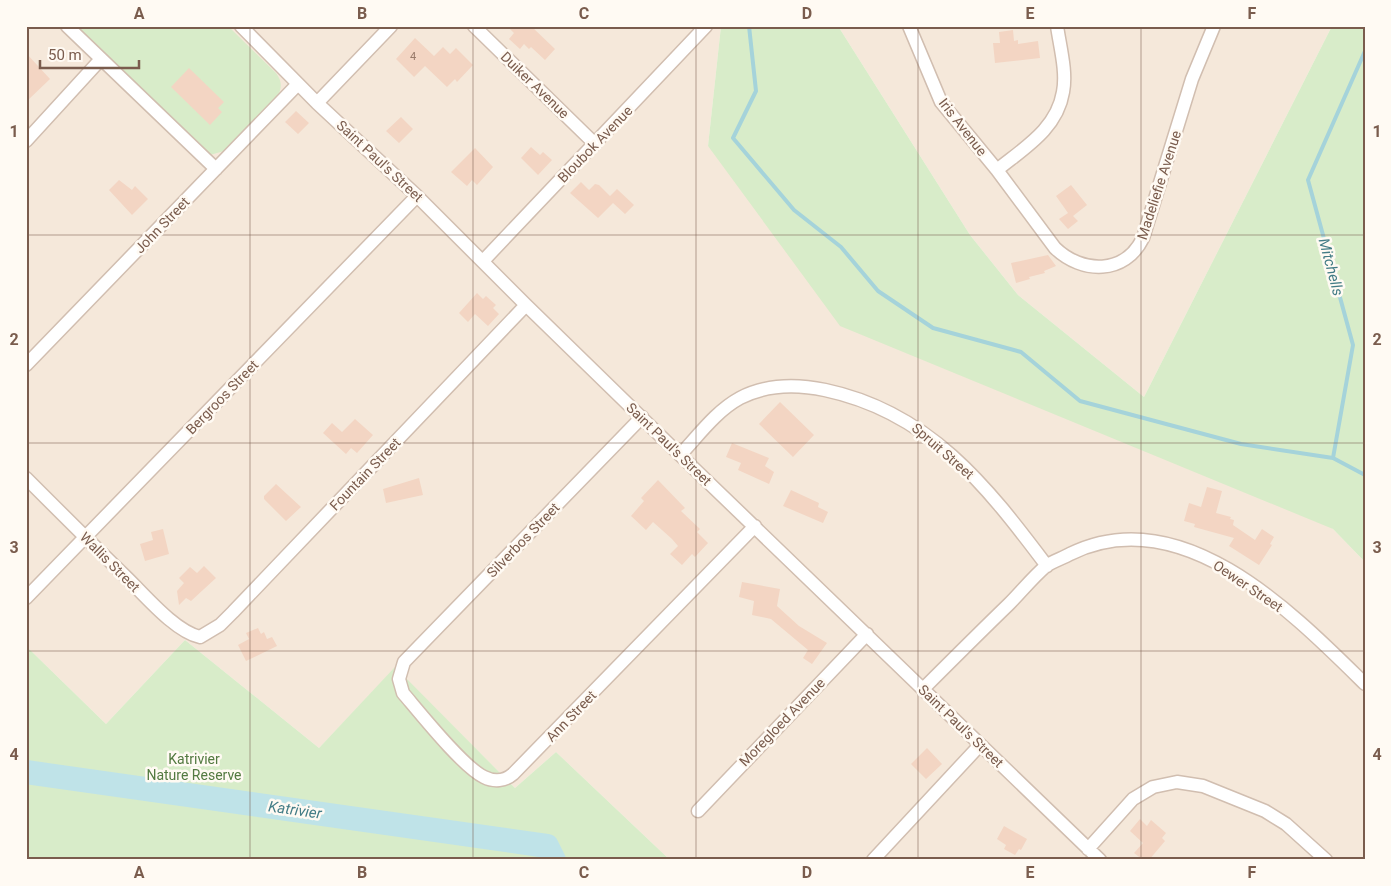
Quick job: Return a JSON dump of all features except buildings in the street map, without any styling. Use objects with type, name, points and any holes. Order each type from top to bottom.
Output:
[{"type":"street","points":[[67,26],[216,169]]},
{"type":"street","name":"Saint Paul's Street","points":[[241,26],[317,103],[483,260],[526,306],[1100,860]]},
{"type":"street","points":[[317,103],[391,26]]},
{"type":"street","name":"Bloubok Avenue","points":[[483,260],[706,26]]},
{"type":"street","name":"Iris Avenue","points":[[909,26],[940,102],[997,170]]},
{"type":"street","points":[[997,170],[1042,133],[1054,119],[1064,87],[1057,26]]},
{"type":"street","name":"Madeliefie Avenue","points":[[997,170],[1060,252],[1088,265],[1112,266],[1124,262],[1135,251],[1143,238],[1192,79],[1214,26]]},
{"type":"street","name":"Duiker Avenue","points":[[478,27],[595,144]]},
{"type":"street","points":[[26,141],[101,60]]},
{"type":"street","name":"John Street","points":[[26,365],[298,84]]},
{"type":"street","name":"Bergroos Street","points":[[26,598],[417,196]]},
{"type":"street","name":"Fountain Street","points":[[200,637],[215,628],[233,612],[526,306]]},
{"type":"street","name":"Spruit Street","points":[[680,455],[723,410],[750,394],[776,387],[803,386],[843,394],[894,413],[937,442],[993,497],[1047,566]]},
{"type":"street","name":"Silverbos Street","points":[[404,662],[642,417]]},
{"type":"street","name":"Wallis Street","points":[[26,478],[180,627],[192,635],[200,637]]},
{"type":"street","name":"Ann Street","points":[[404,662],[399,679],[402,693],[475,772],[486,778],[505,779],[535,753],[755,526]]},
{"type":"street","name":"Oewer Street","points":[[923,689],[1047,566],[1084,547],[1106,541],[1137,540],[1185,548],[1207,558],[1262,592],[1318,638],[1365,684]]},
{"type":"street","name":"Moregloed Avenue","points":[[698,811],[866,634]]},
{"type":"street","points":[[873,860],[980,745]]},
{"type":"street","points":[[1088,848],[1133,799],[1153,787],[1177,782],[1203,786],[1265,811],[1286,824],[1326,860]]},
{"type":"shaded area","points":[[26,26],[721,26],[708,146],[1333,529],[1365,562],[1365,860],[670,860],[556,752],[515,788],[395,668],[319,748],[185,640],[106,724],[26,646]]},
{"type":"shaded area","points":[[838,26],[1332,26],[1144,397],[1018,295],[970,235]]},
{"type":"green space","points":[[73,26],[228,26],[276,73],[281,87],[278,96],[224,151],[210,155]]},
{"type":"green space","points":[[721,26],[838,26],[970,235],[1018,295],[1144,397],[1332,26],[1365,26],[1365,562],[1333,529],[840,326],[708,146]]},
{"type":"green space","name":"Katrivier Nature Reserve","points":[[185,640],[319,748],[395,667],[515,788],[556,752],[670,860],[26,860],[26,646],[106,724]]},
{"type":"waterway","points":[[749,26],[756,91],[733,138],[794,210],[841,247],[878,291],[933,328],[1021,352],[1080,401],[1241,444],[1333,458]]},
{"type":"waterway","name":"Mitchells","points":[[1365,51],[1308,180],[1353,345],[1333,458],[1365,475]]},
{"type":"waterway","name":"Katrivier","points":[[26,772],[547,846],[554,860]]}]
